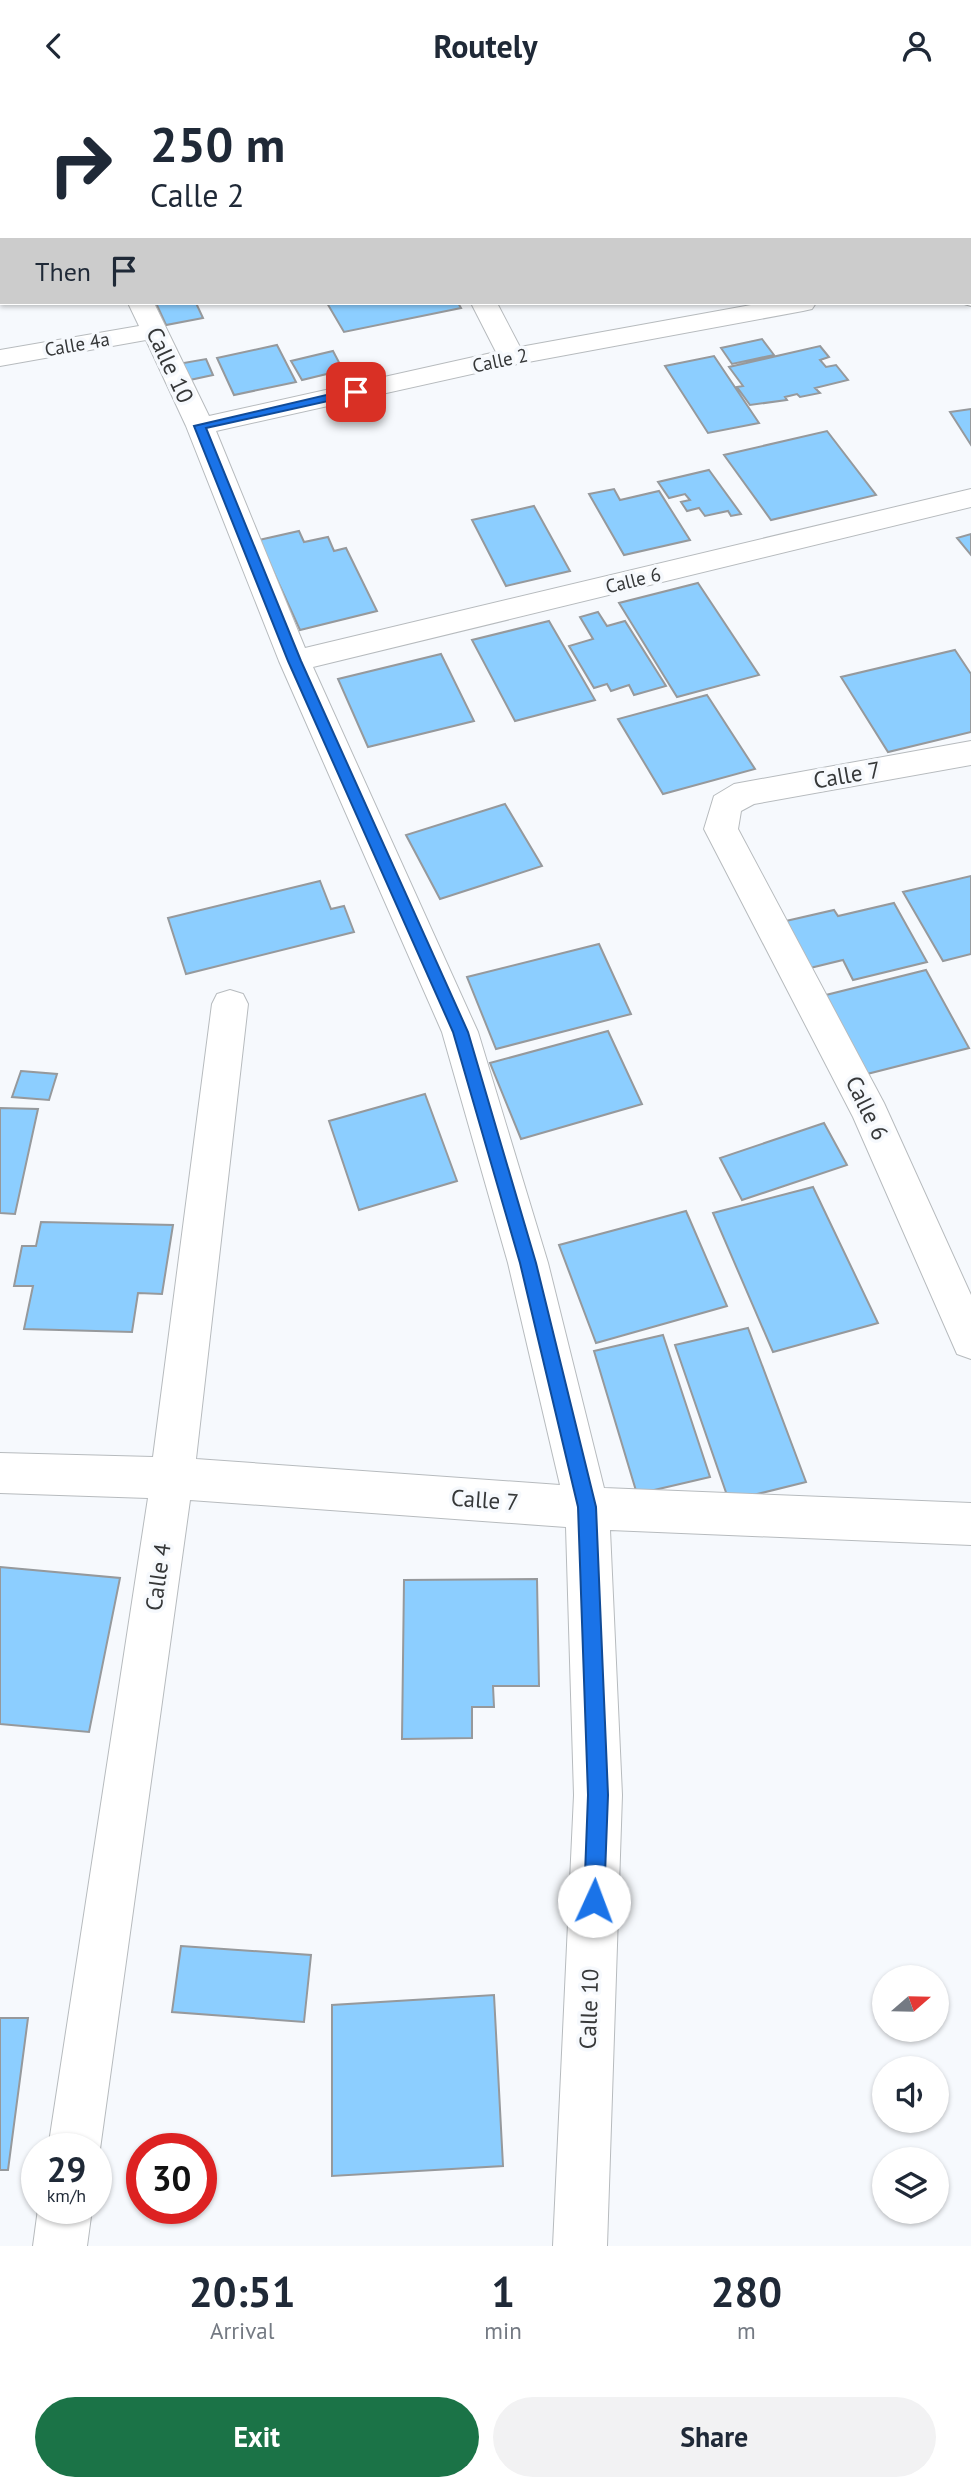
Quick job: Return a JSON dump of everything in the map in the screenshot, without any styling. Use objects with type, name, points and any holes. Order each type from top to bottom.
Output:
[{"type":"street","name":"Calle 10","points":[[142,305],[200,426],[295,661],[460,1032],[528,1263],[587,1507],[598,1795],[580,2246]]},
{"type":"street","points":[[485,305],[512,357]]},
{"type":"street","name":"Calle 2","points":[[200,426],[512,357],[792,305]]},
{"type":"street","name":"Calle 4a","points":[[0,358],[153,331]]},
{"type":"street","name":"Calle 6","points":[[295,661],[971,499]]},
{"type":"street","name":"Calle 7","points":[[726,805],[746,793],[971,754]]},
{"type":"street","name":"Calle 6","points":[[726,805],[721,829],[871,1114],[971,1341]]},
{"type":"street","name":"Calle 4","points":[[76,2133],[172,1478],[230,1004]]},
{"type":"street","name":"Calle 7","points":[[0,1473],[172,1478],[587,1507],[971,1524]]},
{"type":"street","points":[[60,2246],[63,2224]]},
{"type":"building","points":[[157,305],[197,305],[203,318],[166,325]]},
{"type":"building","points":[[328,305],[459,305],[461,308],[344,332]]},
{"type":"building","points":[[762,339],[774,355],[732,364],[721,348]]},
{"type":"building","points":[[277,345],[296,382],[234,395],[217,358]]},
{"type":"building","points":[[820,346],[829,357],[820,360],[826,367],[836,365],[848,380],[815,388],[820,393],[800,397],[797,394],[785,397],[787,400],[750,405],[737,387],[743,386],[729,367]]},
{"type":"building","points":[[333,351],[343,370],[302,380],[291,361]]},
{"type":"building","points":[[714,356],[759,423],[708,433],[665,366]]},
{"type":"building","points":[[206,359],[213,375],[185,381],[178,364]]},
{"type":"building","points":[[971,409],[971,445],[950,412]]},
{"type":"building","points":[[827,431],[876,495],[771,520],[724,455]]},
{"type":"building","points":[[709,470],[741,514],[731,516],[728,511],[705,516],[699,508],[687,511],[681,502],[690,500],[685,494],[669,498],[658,482]]},
{"type":"building","points":[[614,489],[620,500],[659,491],[690,540],[624,555],[589,494]]},
{"type":"building","points":[[534,506],[570,571],[506,586],[472,520]]},
{"type":"building","points":[[299,531],[304,542],[328,537],[334,551],[346,548],[377,611],[300,630],[259,540]]},
{"type":"building","points":[[971,534],[971,555],[957,538]]},
{"type":"building","points":[[698,583],[759,675],[677,697],[619,603]]},
{"type":"building","points":[[598,612],[607,626],[625,621],[666,686],[634,695],[629,685],[611,691],[607,684],[594,688],[569,646],[593,639],[580,617]]},
{"type":"building","points":[[549,621],[595,700],[515,721],[472,640]]},
{"type":"building","points":[[955,650],[971,674],[971,732],[888,752],[841,677]]},
{"type":"building","points":[[441,654],[474,721],[368,747],[338,679]]},
{"type":"building","points":[[707,695],[755,769],[663,794],[618,719]]},
{"type":"building","points":[[505,804],[542,866],[440,899],[406,835]]},
{"type":"building","points":[[971,876],[971,954],[943,961],[903,892]]},
{"type":"building","points":[[320,881],[331,909],[344,906],[354,932],[186,974],[168,918]]},
{"type":"building","points":[[894,903],[927,962],[853,980],[843,960],[810,968],[786,921],[834,910],[838,916]]},
{"type":"building","points":[[599,944],[631,1014],[496,1049],[467,977]]},
{"type":"building","points":[[926,970],[969,1048],[867,1074],[826,995]]},
{"type":"building","points":[[608,1031],[642,1104],[521,1139],[490,1063]]},
{"type":"building","points":[[21,1071],[57,1074],[49,1100],[12,1097]]},
{"type":"building","points":[[425,1094],[457,1181],[359,1210],[329,1121]]},
{"type":"building","points":[[0,1108],[38,1109],[15,1214],[0,1213]]},
{"type":"building","points":[[824,1123],[847,1165],[742,1200],[720,1158]]},
{"type":"building","points":[[813,1187],[878,1323],[773,1352],[713,1213]]},
{"type":"building","points":[[686,1211],[727,1306],[596,1343],[559,1245]]},
{"type":"building","points":[[41,1222],[173,1225],[162,1294],[138,1293],[132,1332],[24,1329],[33,1286],[14,1286],[22,1246],[36,1246]]},
{"type":"building","points":[[748,1328],[806,1482],[729,1501],[675,1345]]},
{"type":"building","points":[[663,1335],[710,1477],[637,1494],[594,1351]]},
{"type":"building","points":[[0,1567],[120,1578],[89,1732],[0,1724]]},
{"type":"building","points":[[537,1579],[539,1686],[493,1686],[494,1707],[472,1707],[472,1738],[402,1739],[404,1580]]},
{"type":"building","points":[[181,1946],[311,1955],[304,2022],[172,2012]]},
{"type":"building","points":[[494,1995],[503,2166],[332,2176],[332,2005]]},
{"type":"building","points":[[0,2018],[28,2018],[8,2170],[0,2170]]},
{"type":"route","points":[[356,392],[200,426],[295,661],[460,1032],[528,1263],[587,1507],[598,1795],[594,1901]]}]
